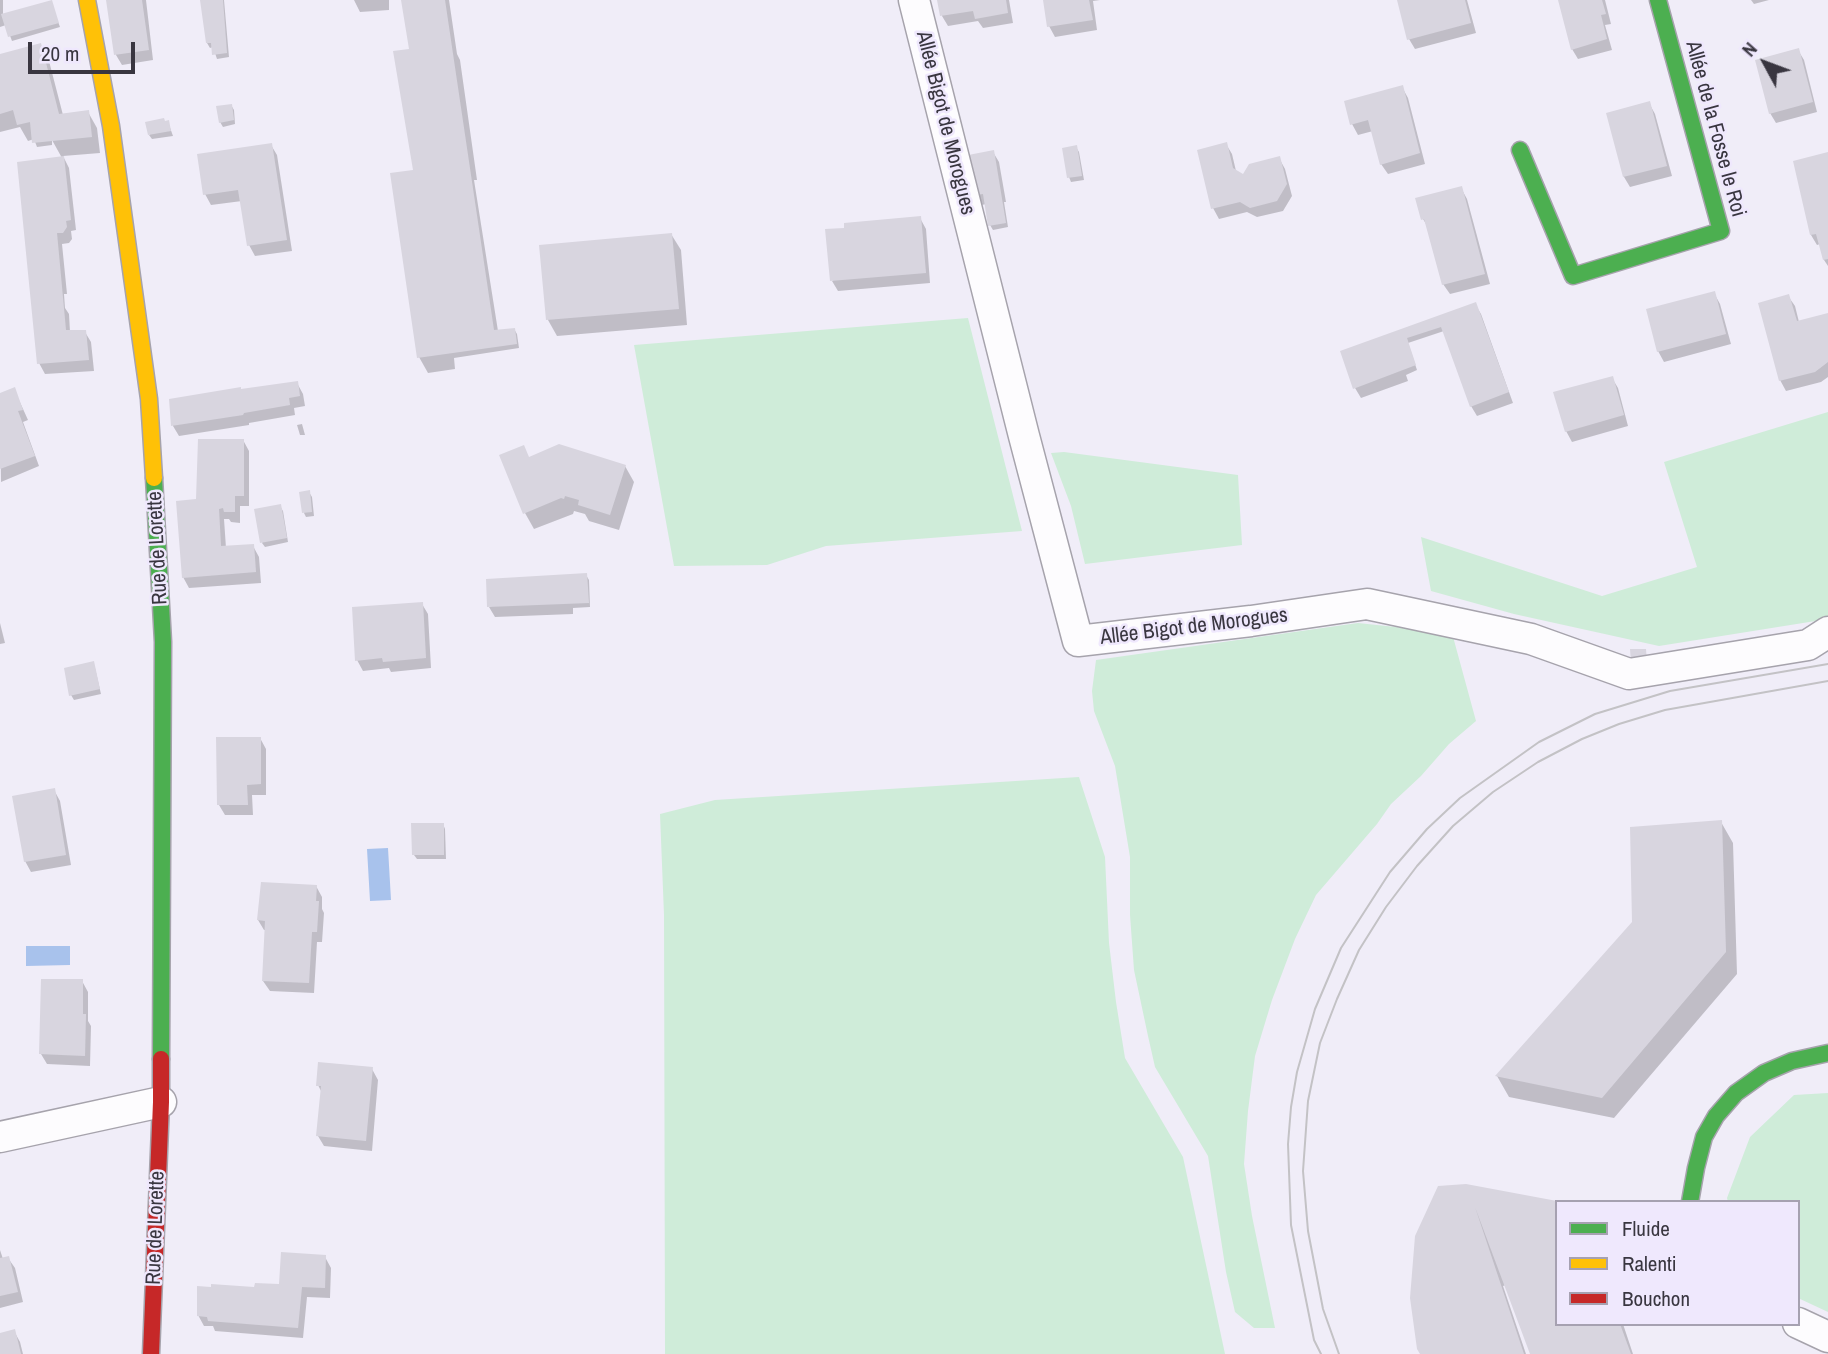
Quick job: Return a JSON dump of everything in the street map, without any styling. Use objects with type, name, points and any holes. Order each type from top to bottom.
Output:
[{"type":"street","name":"Rue de Lorette","points":[[87,0],[111,126],[149,399],[163,642],[160,1102],[151,1354]]},
{"type":"street","name":"Allée Bigot de Morogues","points":[[914,0],[1078,641],[1251,621],[1367,604],[1531,639],[1629,674],[1808,645],[1828,632]]},
{"type":"street","name":"Allée de la Fosse le Roi","points":[[1520,150],[1573,276],[1721,231],[1658,0]]},
{"type":"street","points":[[1690,1200],[1704,1137],[1716,1116],[1736,1093],[1764,1073],[1792,1062],[1828,1053]]},
{"type":"street","points":[[0,1137],[160,1102]]},
{"type":"street","points":[[1800,1324],[1828,1337]]},
{"type":"green space","points":[[968,318],[1022,531],[826,546],[767,565],[674,566],[634,345]]},
{"type":"green space","points":[[1828,412],[1828,619],[1659,646],[1514,614],[1431,591],[1421,537],[1602,596],[1697,567],[1664,462]]},
{"type":"green space","points":[[1064,452],[1238,475],[1242,545],[1085,564],[1071,506],[1051,453]]},
{"type":"green space","points":[[1358,623],[1452,633],[1476,721],[1449,744],[1421,776],[1391,804],[1316,895],[1295,939],[1272,1000],[1255,1056],[1244,1164],[1275,1328],[1254,1328],[1235,1312],[1208,1156],[1155,1067],[1134,970],[1130,857],[1115,766],[1094,711],[1092,691],[1096,660]]},
{"type":"green space","points":[[1079,777],[1105,857],[1109,943],[1125,1058],[1183,1157],[1225,1354],[665,1354],[664,915],[660,814],[715,800]]},
{"type":"green space","points":[[1828,1093],[1828,1312],[1800,1299],[1800,1200],[1727,1198],[1750,1137],[1794,1095]]},
{"type":"water","points":[[388,848],[391,900],[370,901],[367,849]]},
{"type":"water","points":[[26,946],[70,946],[70,965],[26,966]]},
{"type":"building","points":[[52,0],[59,23],[8,37],[1,14]]},
{"type":"building","points":[[106,0],[142,0],[149,50],[114,55]]},
{"type":"building","points":[[200,0],[223,0],[227,53],[212,55],[211,43],[206,43]]},
{"type":"building","points":[[401,0],[445,0],[494,330],[515,328],[517,344],[417,358],[390,173],[413,170],[393,51],[409,49]]},
{"type":"building","points":[[937,0],[1006,0],[1008,13],[975,19],[973,11],[940,16]]},
{"type":"building","points":[[1043,0],[1089,0],[1093,20],[1047,27]]},
{"type":"building","points":[[1397,0],[1465,0],[1471,23],[1407,40]]},
{"type":"building","points":[[1558,0],[1602,0],[1606,14],[1601,15],[1607,39],[1571,50]]},
{"type":"building","points":[[41,43],[59,114],[89,110],[92,137],[32,143],[30,122],[17,125],[13,110],[0,114],[0,54]]},
{"type":"building","points":[[1799,48],[1813,102],[1769,114],[1755,60]]},
{"type":"building","points":[[1403,85],[1420,153],[1380,165],[1368,120],[1350,125],[1344,101]]},
{"type":"building","points":[[1650,101],[1667,166],[1623,177],[1606,113]]},
{"type":"building","points":[[232,104],[234,120],[219,123],[216,106]]},
{"type":"building","points":[[164,118],[165,121],[169,120],[171,131],[148,135],[145,122]]},
{"type":"building","points":[[1227,142],[1233,168],[1243,174],[1249,164],[1280,156],[1287,184],[1277,201],[1250,208],[1240,202],[1211,209],[1197,150]]},
{"type":"building","points":[[272,143],[287,240],[247,246],[238,190],[203,195],[197,154]]},
{"type":"building","points":[[1077,145],[1082,176],[1067,178],[1062,148]]},
{"type":"building","points":[[994,150],[1006,223],[988,226],[983,194],[967,196],[958,157]]},
{"type":"building","points":[[1828,152],[1828,259],[1823,260],[1816,234],[1810,235],[1793,161]]},
{"type":"building","points":[[64,156],[71,220],[66,221],[67,227],[63,233],[57,233],[66,330],[86,330],[89,360],[37,364],[17,162]]},
{"type":"building","points":[[1462,186],[1485,274],[1442,285],[1424,219],[1421,220],[1415,198]]},
{"type":"building","points":[[921,216],[926,273],[830,281],[825,229],[844,228],[844,223]]},
{"type":"building","points":[[672,233],[679,309],[546,320],[539,245]]},
{"type":"building","points":[[1715,291],[1726,334],[1657,352],[1646,309]]},
{"type":"building","points":[[1789,294],[1797,321],[1828,313],[1828,362],[1815,372],[1779,381],[1758,303]]},
{"type":"building","points":[[1476,302],[1509,392],[1470,407],[1441,327],[1407,338],[1416,365],[1353,389],[1340,351]]},
{"type":"building","points":[[1613,376],[1624,415],[1565,432],[1553,392]]},
{"type":"building","points":[[298,381],[300,396],[289,398],[290,405],[171,426],[169,399]]},
{"type":"building","points":[[15,387],[23,410],[18,411],[35,456],[0,469],[0,393]]},
{"type":"building","points":[[198,439],[244,439],[244,496],[235,496],[235,512],[219,509],[221,546],[254,544],[256,572],[182,578],[176,501],[196,499]]},
{"type":"building","points":[[559,444],[626,465],[610,515],[578,505],[579,500],[565,496],[564,499],[523,514],[499,455],[524,445],[529,457]]},
{"type":"building","points":[[310,490],[312,512],[302,513],[299,492]]},
{"type":"building","points":[[281,504],[287,538],[260,543],[254,509]]},
{"type":"building","points":[[587,573],[589,603],[487,607],[486,579]]},
{"type":"building","points":[[423,602],[426,658],[383,662],[382,658],[355,661],[352,607]]},
{"type":"building","points":[[1630,649],[1646,649],[1647,662],[1631,662]]},
{"type":"building","points":[[94,661],[100,689],[69,696],[64,668]]},
{"type":"building","points":[[216,737],[261,737],[261,784],[247,785],[248,805],[217,805]]},
{"type":"building","points":[[55,788],[66,855],[24,862],[12,796]]},
{"type":"building","points":[[1722,820],[1726,952],[1602,1098],[1495,1076],[1632,922],[1630,827]]},
{"type":"building","points":[[411,823],[444,823],[444,855],[412,855]]},
{"type":"building","points":[[261,882],[317,885],[317,932],[312,932],[309,983],[262,981],[265,921],[257,920]]},
{"type":"building","points":[[41,979],[83,979],[85,1056],[39,1054]]},
{"type":"building","points":[[318,1062],[373,1067],[366,1141],[316,1136],[321,1086],[316,1086]]},
{"type":"building","points":[[1466,1184],[1555,1201],[1555,1326],[1621,1326],[1631,1354],[1530,1354],[1475,1207],[1524,1354],[1420,1354],[1410,1298],[1415,1236],[1438,1186]]},
{"type":"building","points":[[281,1252],[326,1255],[325,1288],[302,1287],[298,1328],[208,1321],[207,1317],[197,1316],[197,1286],[211,1287],[211,1284],[254,1287],[255,1283],[279,1284]]},
{"type":"building","points":[[9,1256],[18,1292],[0,1296],[0,1258]]},
{"type":"building","points":[[15,1329],[21,1354],[0,1354],[0,1333]]},
{"type":"tram line","points":[[1321,1354],[1314,1340],[1291,1225],[1288,1144],[1291,1107],[1297,1072],[1315,1009],[1341,948],[1390,872],[1427,829],[1460,798],[1539,742],[1595,714],[1670,691],[1828,664]]},
{"type":"tram line","points":[[1339,1354],[1323,1309],[1308,1231],[1303,1171],[1308,1101],[1320,1043],[1337,999],[1359,950],[1386,907],[1417,866],[1453,826],[1493,792],[1538,762],[1582,739],[1665,710],[1828,681]]},
{"type":"traffic: fast","points":[[1520,150],[1573,276],[1721,231],[1658,0]]},
{"type":"traffic: fast","points":[[154,478],[163,642],[161,1059]]},
{"type":"traffic: fast","points":[[1690,1200],[1704,1137],[1716,1116],[1736,1093],[1764,1073],[1792,1061],[1828,1053]]},
{"type":"traffic: slow","points":[[87,0],[111,126],[149,399],[154,478]]},
{"type":"traffic: jam","points":[[151,1354],[161,1059]]}]
